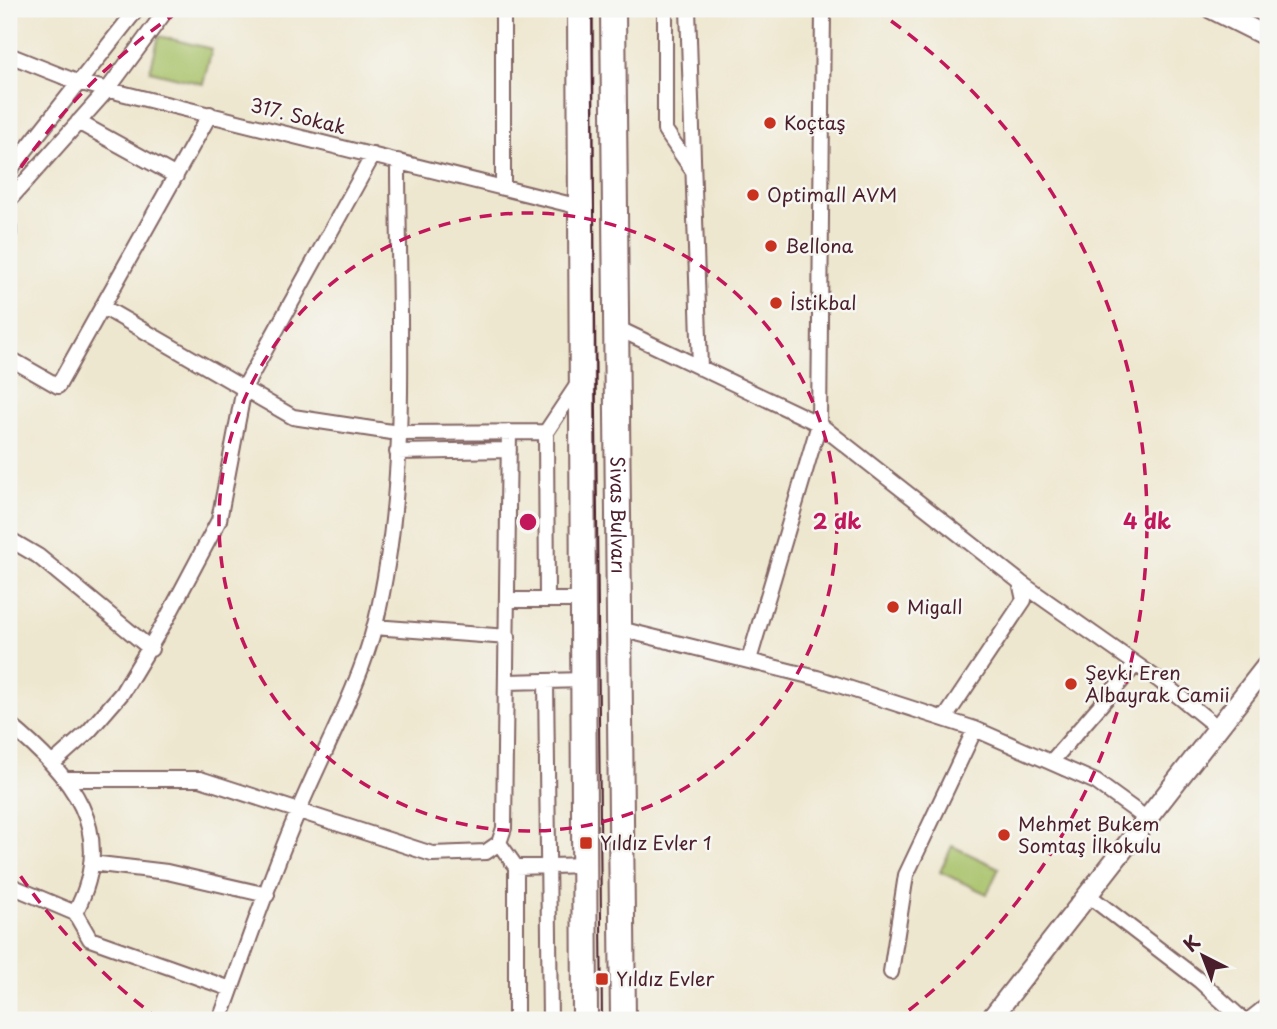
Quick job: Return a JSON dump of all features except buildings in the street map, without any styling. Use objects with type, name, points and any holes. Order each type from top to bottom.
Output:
[{"type":"highway","name":"Sivas Bulvarı","points":[[580,9],[585,1020]]},
{"type":"highway","name":"Sivas Bulvarı","points":[[613,9],[622,1020]]},
{"type":"street","points":[[9,171],[137,9]]},
{"type":"street","points":[[9,200],[108,89],[167,9]]},
{"type":"street","points":[[503,9],[503,188]]},
{"type":"street","points":[[665,9],[665,130],[694,172]]},
{"type":"street","points":[[688,9],[700,368]]},
{"type":"street","points":[[749,660],[819,424],[823,9]]},
{"type":"street","points":[[1212,9],[1268,37]]},
{"type":"street","name":"317. Sokak","points":[[9,55],[77,82],[580,207]]},
{"type":"street","points":[[9,358],[58,386],[210,114]]},
{"type":"street","points":[[78,122],[176,176]]},
{"type":"street","points":[[52,764],[106,712],[151,649],[219,520],[244,388],[373,155]]},
{"type":"street","points":[[220,1020],[298,811],[368,652],[374,626],[387,559],[398,433],[398,161]]},
{"type":"street","points":[[103,307],[293,417],[398,433],[546,432]]},
{"type":"street","points":[[615,327],[819,424],[1020,582],[1136,664],[1218,728]]},
{"type":"street","points":[[547,600],[546,432],[581,380]]},
{"type":"street","points":[[68,779],[200,779],[432,854],[486,852],[499,843],[505,828],[509,432]]},
{"type":"street","points":[[397,452],[509,450]]},
{"type":"street","points":[[9,538],[38,556],[151,649]]},
{"type":"street","points":[[945,718],[1024,600],[1020,582]]},
{"type":"street","points":[[508,600],[583,600]]},
{"type":"street","points":[[374,626],[508,637]]},
{"type":"street","points":[[620,629],[749,660],[945,718],[1052,761],[1096,782],[1147,819]]},
{"type":"street","points":[[1052,761],[1136,664]]},
{"type":"street","points":[[990,1020],[1268,664]]},
{"type":"street","points":[[507,682],[584,680]]},
{"type":"street","points":[[547,681],[550,1020]]},
{"type":"street","points":[[9,724],[68,779],[87,818],[91,863],[86,889],[75,913]]},
{"type":"street","points":[[891,972],[906,875],[975,729]]},
{"type":"street","points":[[499,843],[516,867],[516,1020]]},
{"type":"street","points":[[91,863],[167,872],[267,894]]},
{"type":"street","points":[[516,867],[586,865]]},
{"type":"street","points":[[9,885],[75,913],[90,939],[231,989]]},
{"type":"street","points":[[1088,895],[1200,981],[1243,1020]]},
{"type":"street","points":[[1249,1020],[1268,1005]]},
{"type":"green space","points":[[159,36],[212,49],[203,84],[150,71]]},
{"type":"green space","points":[[952,846],[999,868],[987,894],[940,872]]},
{"type":"waterway","points":[[1257,9],[1268,14]]},
{"type":"tram line","points":[[592,9],[602,1020]]},
{"type":"place","name":"Koçtaş","points":[[770,123]]},
{"type":"place","name":"Optimall AVM","points":[[753,195]]},
{"type":"place","name":"Bellona","points":[[771,246]]},
{"type":"place","name":"İstikbal","points":[[776,303]]},
{"type":"place","name":"Migall","points":[[893,607]]},
{"type":"place","name":"Şevki Eren Albayrak Camii","points":[[1071,684]]},
{"type":"place","name":"Mehmet Bukem Somtaş İlkokulu","points":[[1004,835]]},
{"type":"place","name":"Yıldız Evler 1","points":[[586,843]]},
{"type":"place","name":"Yıldız Evler","points":[[602,979]]}]
